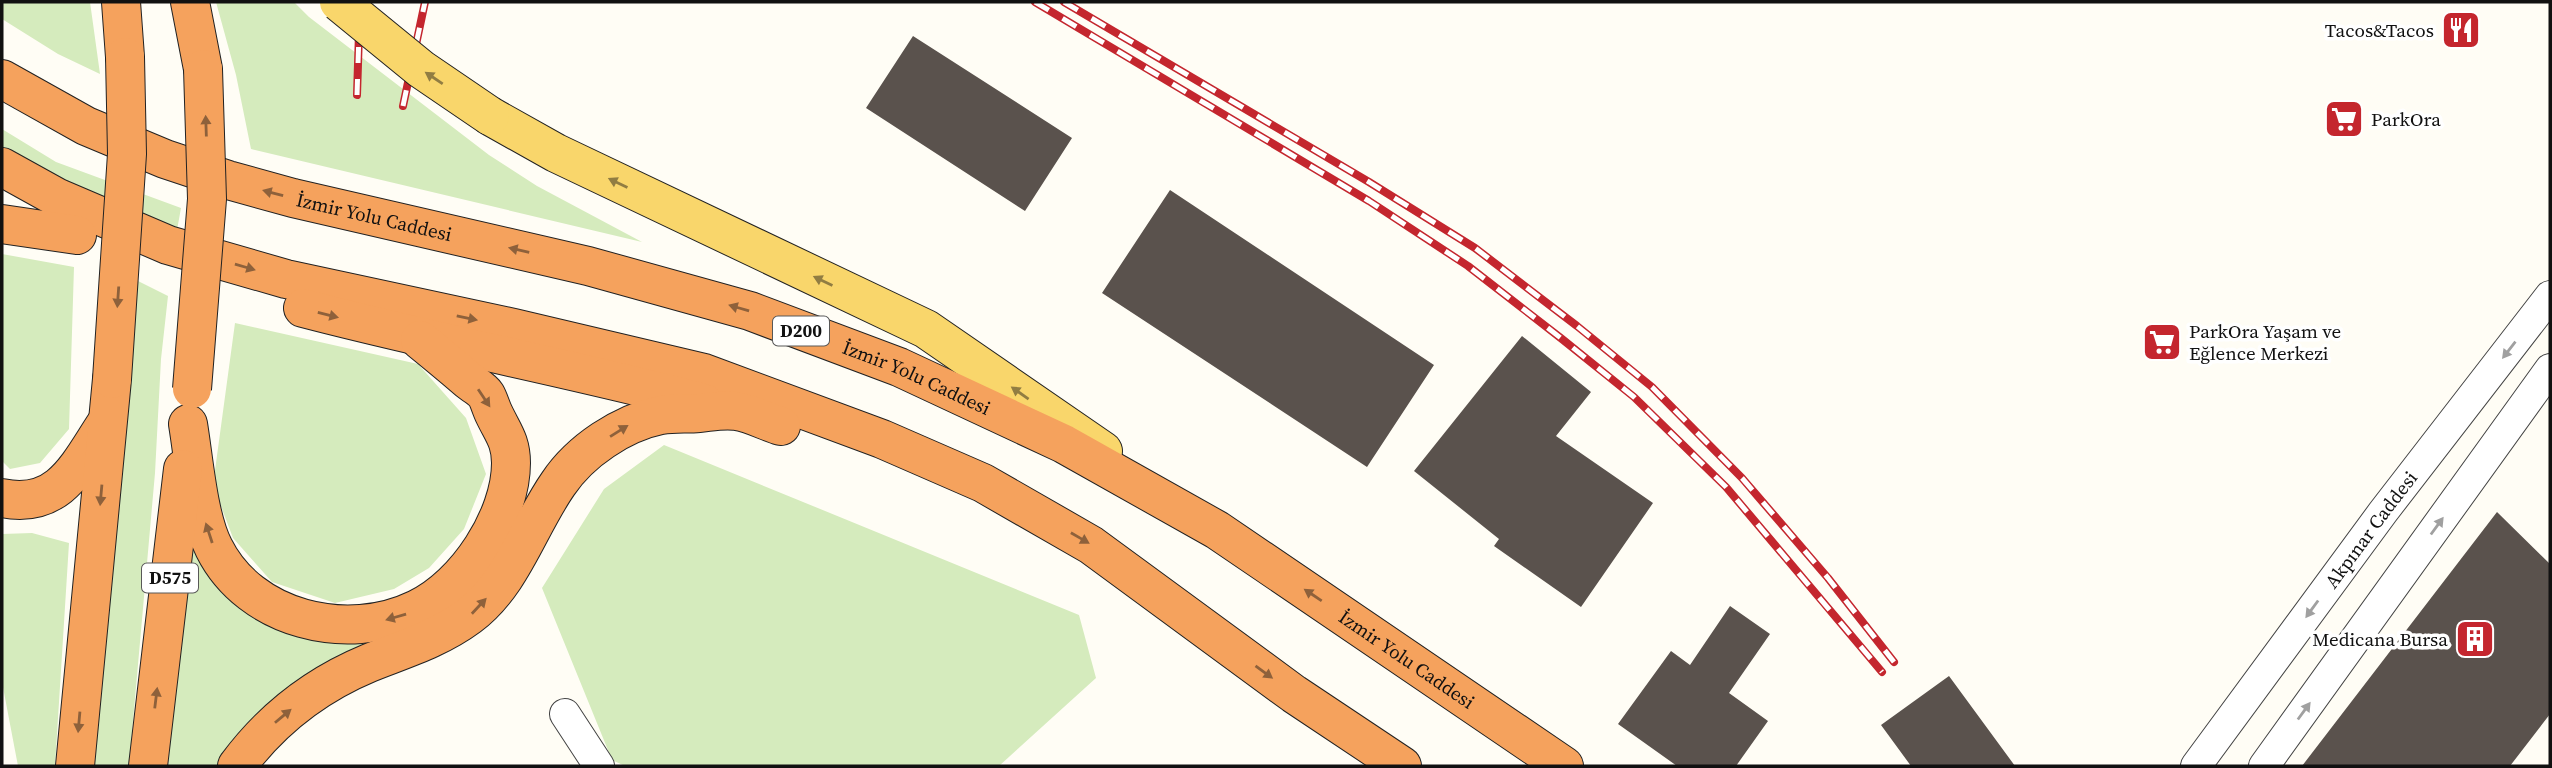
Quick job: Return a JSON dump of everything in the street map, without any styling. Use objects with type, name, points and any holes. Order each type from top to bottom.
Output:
[{"type":"highway","points":[[75,766],[112,379],[127,154],[121,2]]},
{"type":"highway","name":"D575","points":[[148,766],[190,406],[207,199],[203,69],[190,2]]},
{"type":"highway","points":[[2,59],[86,126]]},
{"type":"highway","name":"İzmir Yolu Caddesi","points":[[2,79],[86,126],[165,159],[228,180],[293,198],[588,266],[750,311],[899,367],[1064,444],[1217,530],[1564,766]]},
{"type":"highway","points":[[2,167],[58,198],[168,245],[286,279],[514,328],[704,373],[882,439],[983,483],[1091,544],[1294,694],[1402,766]]},
{"type":"highway","points":[[2,193],[76,235],[157,269],[416,337],[606,377],[736,411],[1043,517]]},
{"type":"highway","points":[[2,223],[76,235]]},
{"type":"highway","points":[[190,406],[204,517],[214,548],[251,595],[279,611],[308,620],[338,624],[394,618],[419,608],[447,589],[484,546],[497,522],[508,490],[512,464],[509,438],[485,394],[416,337]]},
{"type":"highway","points":[[237,766],[252,745],[279,718],[310,694],[349,672],[418,646],[472,614],[496,588],[557,485],[575,462],[602,442],[630,425],[662,415],[736,411]]},
{"type":"highway","points":[[2,498],[18,501],[37,499],[56,490],[73,474],[108,421]]},
{"type":"main road","points":[[339,2],[421,69],[490,116],[556,153],[926,329],[1217,530]]},
{"type":"street","name":"Akpınar Caddesi","points":[[2196,766],[2383,512],[2550,296]]},
{"type":"street","points":[[2264,766],[2550,369]]},
{"type":"street","points":[[565,714],[599,766]]},
{"type":"green space","points":[[2,2],[90,2],[100,74],[58,54],[2,19]]},
{"type":"green space","points":[[216,2],[294,2],[309,17],[489,155],[537,186],[642,242],[251,149],[236,75]]},
{"type":"green space","points":[[2,129],[56,162],[181,208],[177,230],[73,195],[2,150]]},
{"type":"green space","points":[[2,254],[74,267],[69,429],[40,463],[10,469],[2,461]]},
{"type":"green space","points":[[132,278],[168,296],[161,359],[155,473],[129,766],[91,766]]},
{"type":"green space","points":[[235,323],[418,364],[466,418],[486,474],[464,529],[429,568],[394,589],[335,603],[272,582],[233,538],[213,485]]},
{"type":"green space","points":[[664,445],[1079,615],[1096,678],[999,766],[625,766],[612,760],[542,588],[604,489]]},
{"type":"green space","points":[[32,533],[69,543],[55,766],[18,766],[2,682],[2,534]]},
{"type":"green space","points":[[186,534],[223,592],[395,637],[231,743],[217,766],[168,766]]},
{"type":"building","points":[[913,36],[1072,138],[1025,211],[866,108]]},
{"type":"building","points":[[1170,190],[1434,365],[1367,467],[1102,293]]},
{"type":"building","points":[[1522,336],[1591,392],[1556,436],[1653,503],[1581,607],[1494,546],[1499,539],[1414,471]]},
{"type":"building","name":"Medicana Bursa","points":[[2497,512],[2550,564],[2550,714],[2510,766],[2302,766]]},
{"type":"building","points":[[1730,606],[1770,634],[1729,693],[1768,721],[1736,766],[1677,766],[1618,724],[1671,651],[1690,665]]},
{"type":"building","points":[[1949,676],[2015,766],[1911,766],[1881,725]]},
{"type":"railway","points":[[357,95],[360,2]]},
{"type":"railway","points":[[403,106],[425,2]]},
{"type":"railway","points":[[1035,2],[1369,201],[1468,266],[1562,339],[1634,397],[1726,487],[1882,672]]},
{"type":"railway","points":[[1064,2],[1369,182],[1475,248],[1577,326],[1652,387],[1742,478],[1828,578],[1894,662]]},
{"type":"place","name":"Tacos&Tacos","points":[[2461,30]]},
{"type":"place","name":"ParkOra","points":[[2344,119]]},
{"type":"place","name":"ParkOra Yaşam ve Eğlence Merkezi","points":[[2162,342]]},
{"type":"place","name":"Medicana Bursa","points":[[2475,639]]}]
